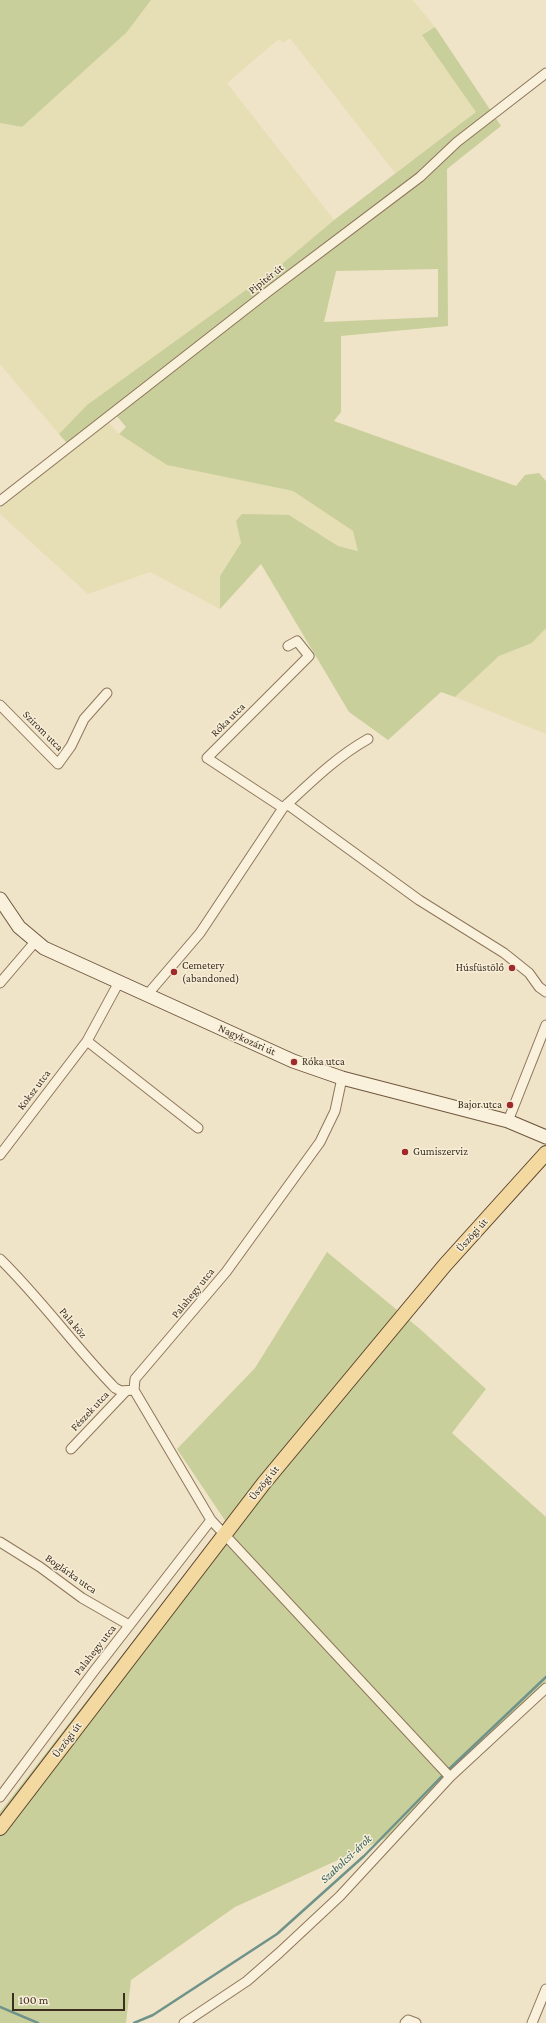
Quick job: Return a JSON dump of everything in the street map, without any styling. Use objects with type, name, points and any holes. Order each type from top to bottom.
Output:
[{"type":"main road","name":"Üszögi út","points":[[0,1828],[223,1534],[264,1483],[440,1271],[546,1153]]},
{"type":"street","name":"Pipitér út","points":[[0,501],[275,286],[420,177],[457,142],[546,74]]},
{"type":"street","name":"Róka utca","points":[[288,646],[297,640],[309,656],[207,758],[285,806],[419,900],[504,953],[529,973],[542,989]]},
{"type":"street","name":"Szirom utca","points":[[0,705],[58,764],[71,746],[84,718],[107,693]]},
{"type":"street","points":[[147,995],[200,933],[285,806],[311,782],[353,748],[368,739]]},
{"type":"street","name":"Nagykozári út","points":[[0,898],[19,927],[44,948],[293,1061],[342,1078],[508,1121],[546,1137]]},
{"type":"street","points":[[0,983],[35,942]]},
{"type":"street","name":"Koksz utca","points":[[0,1155],[87,1041],[119,982]]},
{"type":"street","points":[[508,1121],[546,1025]]},
{"type":"street","points":[[87,1041],[198,1128]]},
{"type":"street","name":"Palahegy utca","points":[[130,1391],[135,1380],[226,1272],[320,1142],[335,1111],[342,1078]]},
{"type":"street","name":"Pala köz","points":[[0,1259],[40,1303],[88,1361],[115,1388],[121,1391],[130,1391]]},
{"type":"street","points":[[130,1391],[211,1520],[447,1774]]},
{"type":"street","name":"Fészek utca","points":[[72,1448],[130,1391]]},
{"type":"street","name":"Palahegy utca","points":[[0,1797],[129,1625],[211,1520]]},
{"type":"street","name":"Boglárka utca","points":[[0,1542],[40,1567],[82,1598],[129,1625]]},
{"type":"street","points":[[184,2023],[248,1981],[279,1953],[340,1896],[447,1774],[546,1688]]},
{"type":"street","points":[[532,2023],[546,1989]]},
{"type":"street","points":[[405,2023],[408,2020],[416,2023]]},
{"type":"shaded area","points":[[151,0],[413,0],[435,27],[422,35],[477,112],[395,173],[290,38],[283,43],[279,39],[227,83],[334,220],[283,263],[87,405],[59,434],[0,364],[0,123],[22,127],[127,32]]},
{"type":"shaded area","points":[[108,422],[119,434],[167,465],[293,491],[353,531],[359,551],[338,546],[289,515],[236,521],[241,543],[220,576],[220,609],[150,572],[88,594],[0,514],[0,508]]},
{"type":"shaded area","points":[[546,628],[546,734],[455,697],[499,656],[532,643]]},
{"type":"green space","points":[[0,0],[151,0],[127,32],[22,127],[0,123]]},
{"type":"green space","points":[[435,27],[501,126],[447,169],[448,326],[341,336],[341,412],[334,421],[516,486],[525,475],[539,473],[546,481],[546,628],[532,643],[499,656],[455,697],[441,692],[388,740],[349,712],[261,564],[220,609],[220,576],[241,543],[236,521],[242,514],[289,515],[338,546],[358,551],[353,531],[293,491],[167,465],[119,434],[126,427],[116,415],[73,450],[59,434],[87,405],[283,263],[334,220],[476,112],[422,35]],"holes":[[[438,269],[438,317],[324,322],[336,271]]]},
{"type":"green space","points":[[327,1252],[420,1329],[486,1389],[452,1433],[546,1517],[546,1681],[386,1838],[235,1907],[131,1980],[126,2023],[0,2023],[0,1812],[226,1522],[177,1449],[255,1368]]},
{"type":"waterway","name":"Szabolcsi-árok","points":[[447,1771],[546,1677]]},
{"type":"waterway","name":"Szabolcsi-árok","points":[[134,2023],[153,2015],[277,1934],[364,1856],[444,1774]]},
{"type":"waterway","name":"Szabolcsi-árok","points":[[0,2007],[38,2023]]},
{"type":"place","name":"Húsfüstölő","points":[[512,968]]},
{"type":"place","name":"Cemetery (abandoned)","points":[[174,972]]},
{"type":"place","name":"Róka utca","points":[[294,1062]]},
{"type":"place","name":"Bajor utca","points":[[510,1105]]},
{"type":"place","name":"Gumiszerviz","points":[[405,1152]]}]
